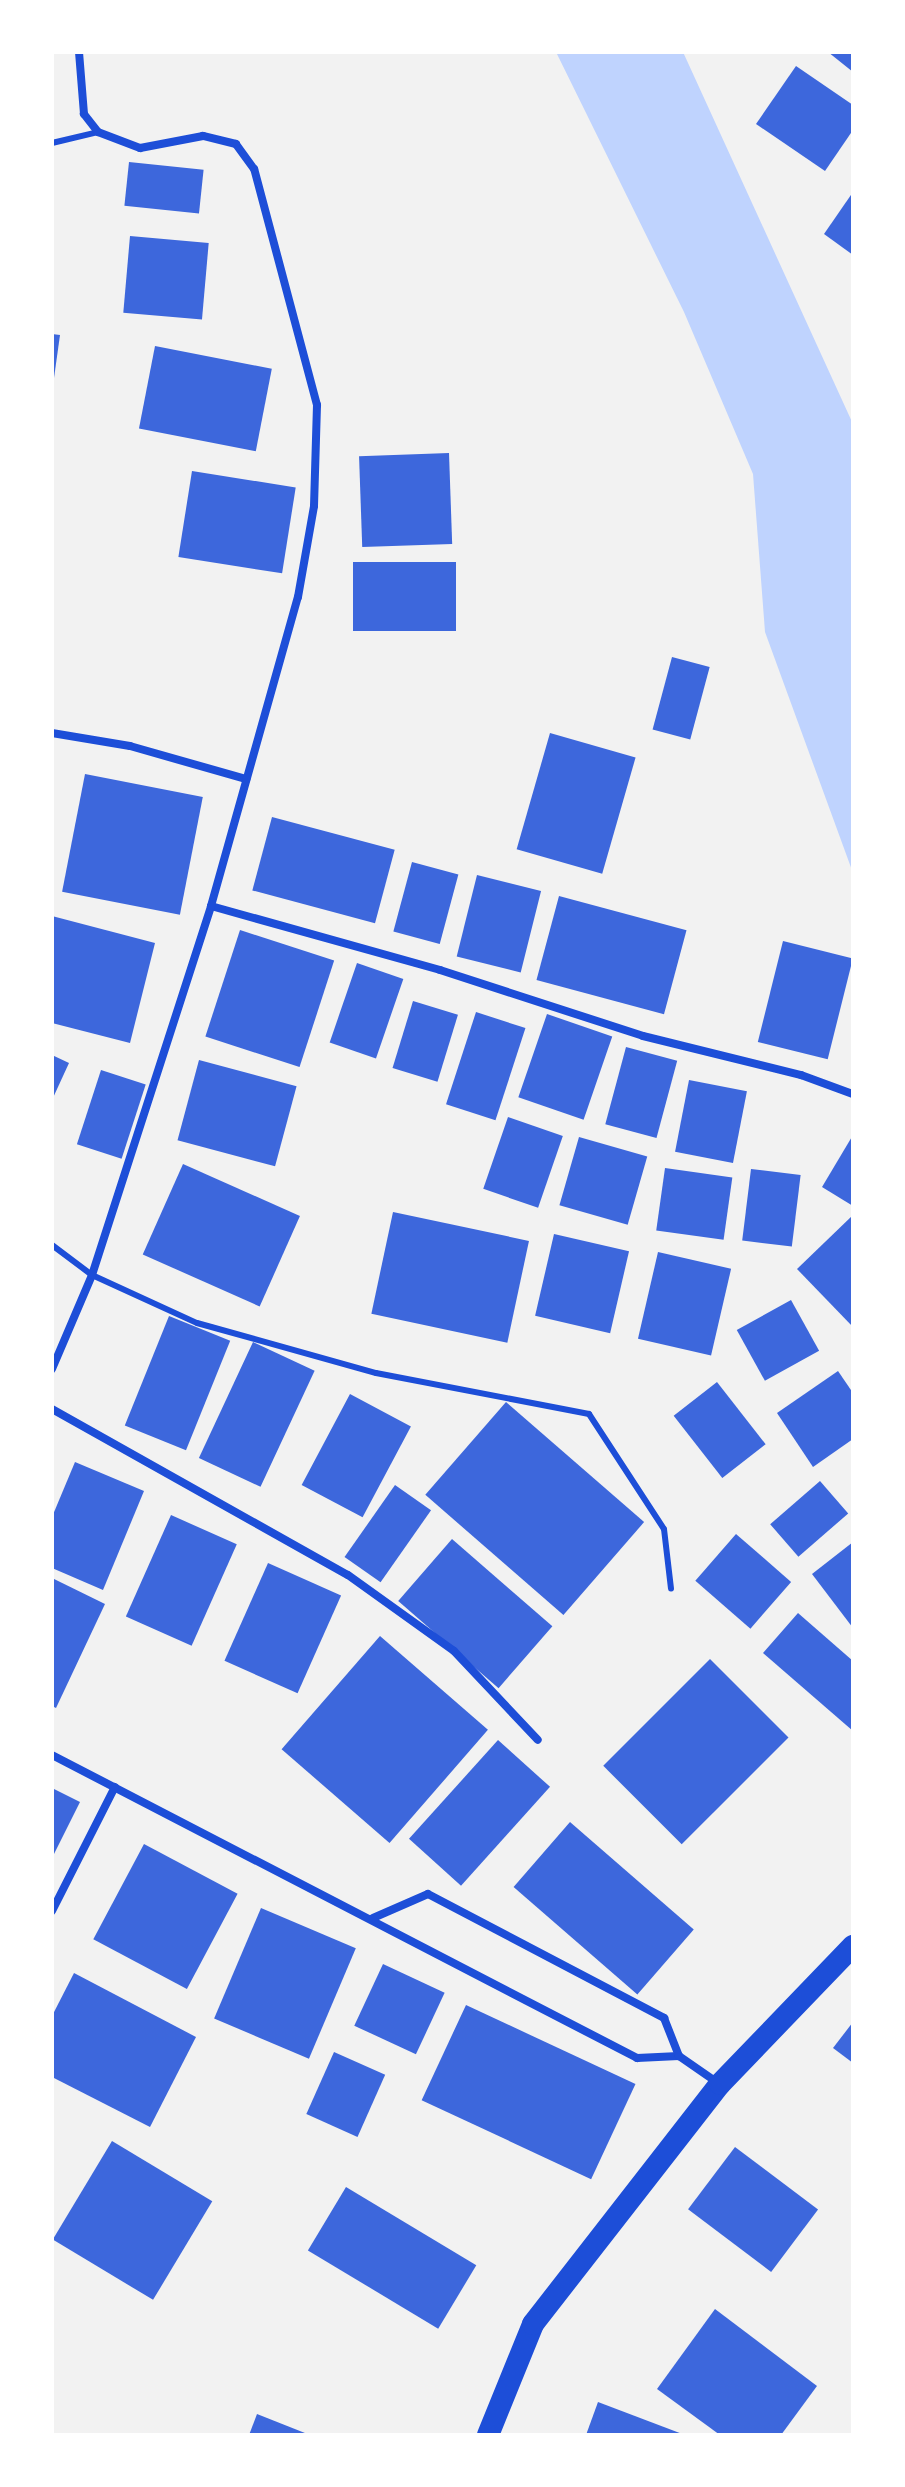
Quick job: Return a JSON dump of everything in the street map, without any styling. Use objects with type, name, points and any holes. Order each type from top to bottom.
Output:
[{"type":"highway","points":[[488,2435],[533,2324],[720,2084],[853,1946]]},
{"type":"street","points":[[52,1369],[92,1275],[211,906],[298,597],[314,506],[317,405],[254,169],[236,144],[203,136],[140,148],[98,132],[84,114],[79,52]]},
{"type":"street","points":[[52,733],[130,746],[246,779]]},
{"type":"street","points":[[211,906],[440,970],[643,1036],[801,1075],[853,1094]]},
{"type":"street","points":[[52,1409],[348,1575],[454,1651],[538,1740]]},
{"type":"street","points":[[52,1755],[373,1918],[637,2058],[679,2056]]},
{"type":"street","points":[[52,1911],[115,1787]]},
{"type":"street","points":[[373,1918],[428,1894],[664,2018],[679,2056],[720,2084]]},
{"type":"lane","points":[[52,143],[98,132]]},
{"type":"lane","points":[[52,1245],[92,1275],[197,1323],[376,1373],[589,1414],[664,1529],[671,1589]]},
{"type":"water","points":[[556,52],[683,52],[853,424],[853,873],[765,632],[753,474],[684,312]]},
{"type":"building","points":[[828,52],[853,52],[853,72]]},
{"type":"building","points":[[796,66],[853,105],[853,130],[825,171],[756,124]]},
{"type":"building","points":[[129,162],[204,170],[199,214],[124,206]]},
{"type":"building","points":[[853,192],[853,255],[824,234]]},
{"type":"building","points":[[130,236],[209,243],[202,320],[123,313]]},
{"type":"building","points":[[52,334],[60,335],[54,378],[52,378]]},
{"type":"building","points":[[155,346],[272,369],[256,451],[139,428]]},
{"type":"building","points":[[449,453],[452,544],[362,547],[359,456]]},
{"type":"building","points":[[192,471],[296,487],[282,573],[178,557]]},
{"type":"building","points":[[353,562],[456,562],[456,631],[353,631]]},
{"type":"building","points":[[672,657],[710,667],[690,740],[653,729]]},
{"type":"building","points":[[550,733],[636,758],[602,874],[517,849]]},
{"type":"building","points":[[85,774],[203,797],[180,915],[62,892]]},
{"type":"building","points":[[272,817],[395,850],[375,923],[252,890]]},
{"type":"building","points":[[412,862],[458,874],[440,944],[393,932]]},
{"type":"building","points":[[477,875],[541,891],[521,972],[457,957]]},
{"type":"building","points":[[559,896],[687,930],[664,1014],[536,980]]},
{"type":"building","points":[[52,916],[155,943],[130,1043],[52,1023]]},
{"type":"building","points":[[240,930],[334,961],[300,1067],[205,1037]]},
{"type":"building","points":[[783,941],[853,958],[828,1059],[758,1042]]},
{"type":"building","points":[[357,963],[403,979],[376,1058],[330,1042]]},
{"type":"building","points":[[413,1001],[458,1015],[437,1082],[393,1068]]},
{"type":"building","points":[[476,1012],[525,1028],[495,1120],[446,1104]]},
{"type":"building","points":[[547,1014],[612,1036],[584,1120],[518,1097]]},
{"type":"building","points":[[626,1047],[677,1061],[656,1138],[605,1124]]},
{"type":"building","points":[[52,1055],[69,1063],[52,1100]]},
{"type":"building","points":[[199,1060],[297,1086],[275,1166],[178,1140]]},
{"type":"building","points":[[101,1070],[146,1085],[122,1159],[77,1144]]},
{"type":"building","points":[[689,1080],[747,1091],[733,1163],[675,1152]]},
{"type":"building","points":[[508,1117],[563,1136],[538,1208],[483,1189]]},
{"type":"building","points":[[853,1135],[853,1206],[822,1187]]},
{"type":"building","points":[[579,1137],[647,1157],[628,1225],[559,1205]]},
{"type":"building","points":[[183,1164],[300,1216],[260,1307],[143,1254]]},
{"type":"building","points":[[665,1168],[732,1177],[724,1240],[656,1230]]},
{"type":"building","points":[[751,1169],[801,1175],[792,1247],[742,1240]]},
{"type":"building","points":[[393,1212],[529,1241],[507,1343],[371,1314]]},
{"type":"building","points":[[853,1215],[853,1327],[797,1269]]},
{"type":"building","points":[[554,1234],[629,1251],[610,1333],[535,1316]]},
{"type":"building","points":[[658,1252],[731,1269],[711,1356],[638,1339]]},
{"type":"building","points":[[791,1300],[819,1351],[765,1381],[737,1330]]},
{"type":"building","points":[[169,1316],[230,1341],[186,1450],[125,1425]]},
{"type":"building","points":[[253,1342],[315,1371],[261,1487],[199,1458]]},
{"type":"building","points":[[838,1371],[853,1393],[853,1439],[813,1467],[777,1413]]},
{"type":"building","points":[[717,1382],[766,1444],[722,1478],[674,1416]]},
{"type":"building","points":[[350,1394],[411,1426],[363,1517],[302,1485]]},
{"type":"building","points":[[506,1402],[644,1522],[563,1615],[425,1495]]},
{"type":"building","points":[[75,1462],[144,1491],[103,1590],[52,1568],[52,1517]]},
{"type":"building","points":[[820,1481],[848,1513],[798,1557],[770,1524]]},
{"type":"building","points":[[395,1485],[431,1510],[381,1582],[345,1557]]},
{"type":"building","points":[[171,1515],[237,1544],[192,1646],[126,1616]]},
{"type":"building","points":[[736,1534],[791,1582],[750,1629],[695,1581]]},
{"type":"building","points":[[452,1539],[552,1626],[499,1688],[398,1601]]},
{"type":"building","points":[[853,1542],[853,1628],[812,1574]]},
{"type":"building","points":[[268,1563],[341,1596],[298,1693],[224,1661]]},
{"type":"building","points":[[52,1578],[105,1604],[56,1708],[52,1706]]},
{"type":"building","points":[[798,1613],[853,1661],[853,1731],[763,1653]]},
{"type":"building","points":[[380,1636],[488,1730],[390,1843],[282,1749]]},
{"type":"building","points":[[710,1659],[788,1737],[682,1844],[603,1766]]},
{"type":"building","points":[[498,1740],[550,1787],[461,1886],[409,1839]]},
{"type":"building","points":[[52,1788],[80,1802],[52,1858]]},
{"type":"building","points":[[570,1822],[694,1930],[637,1994],[514,1887]]},
{"type":"building","points":[[144,1844],[238,1894],[187,1989],[93,1939]]},
{"type":"building","points":[[261,1908],[356,1948],[309,2059],[214,2018]]},
{"type":"building","points":[[383,1964],[445,1993],[416,2054],[354,2026]]},
{"type":"building","points":[[74,1973],[196,2037],[150,2127],[52,2077],[52,2016]]},
{"type":"building","points":[[466,2005],[635,2084],[591,2179],[422,2100]]},
{"type":"building","points":[[853,2022],[853,2063],[833,2048]]},
{"type":"building","points":[[334,2052],[385,2075],[358,2137],[306,2114]]},
{"type":"building","points":[[112,2141],[212,2201],[153,2300],[53,2240]]},
{"type":"building","points":[[735,2147],[818,2210],[771,2272],[688,2209]]},
{"type":"building","points":[[346,2187],[476,2265],[438,2329],[308,2250]]},
{"type":"building","points":[[715,2309],[817,2386],[781,2435],[720,2435],[657,2389]]},
{"type":"building","points":[[598,2402],[685,2435],[586,2435]]},
{"type":"building","points":[[257,2414],[310,2435],[249,2435]]}]
